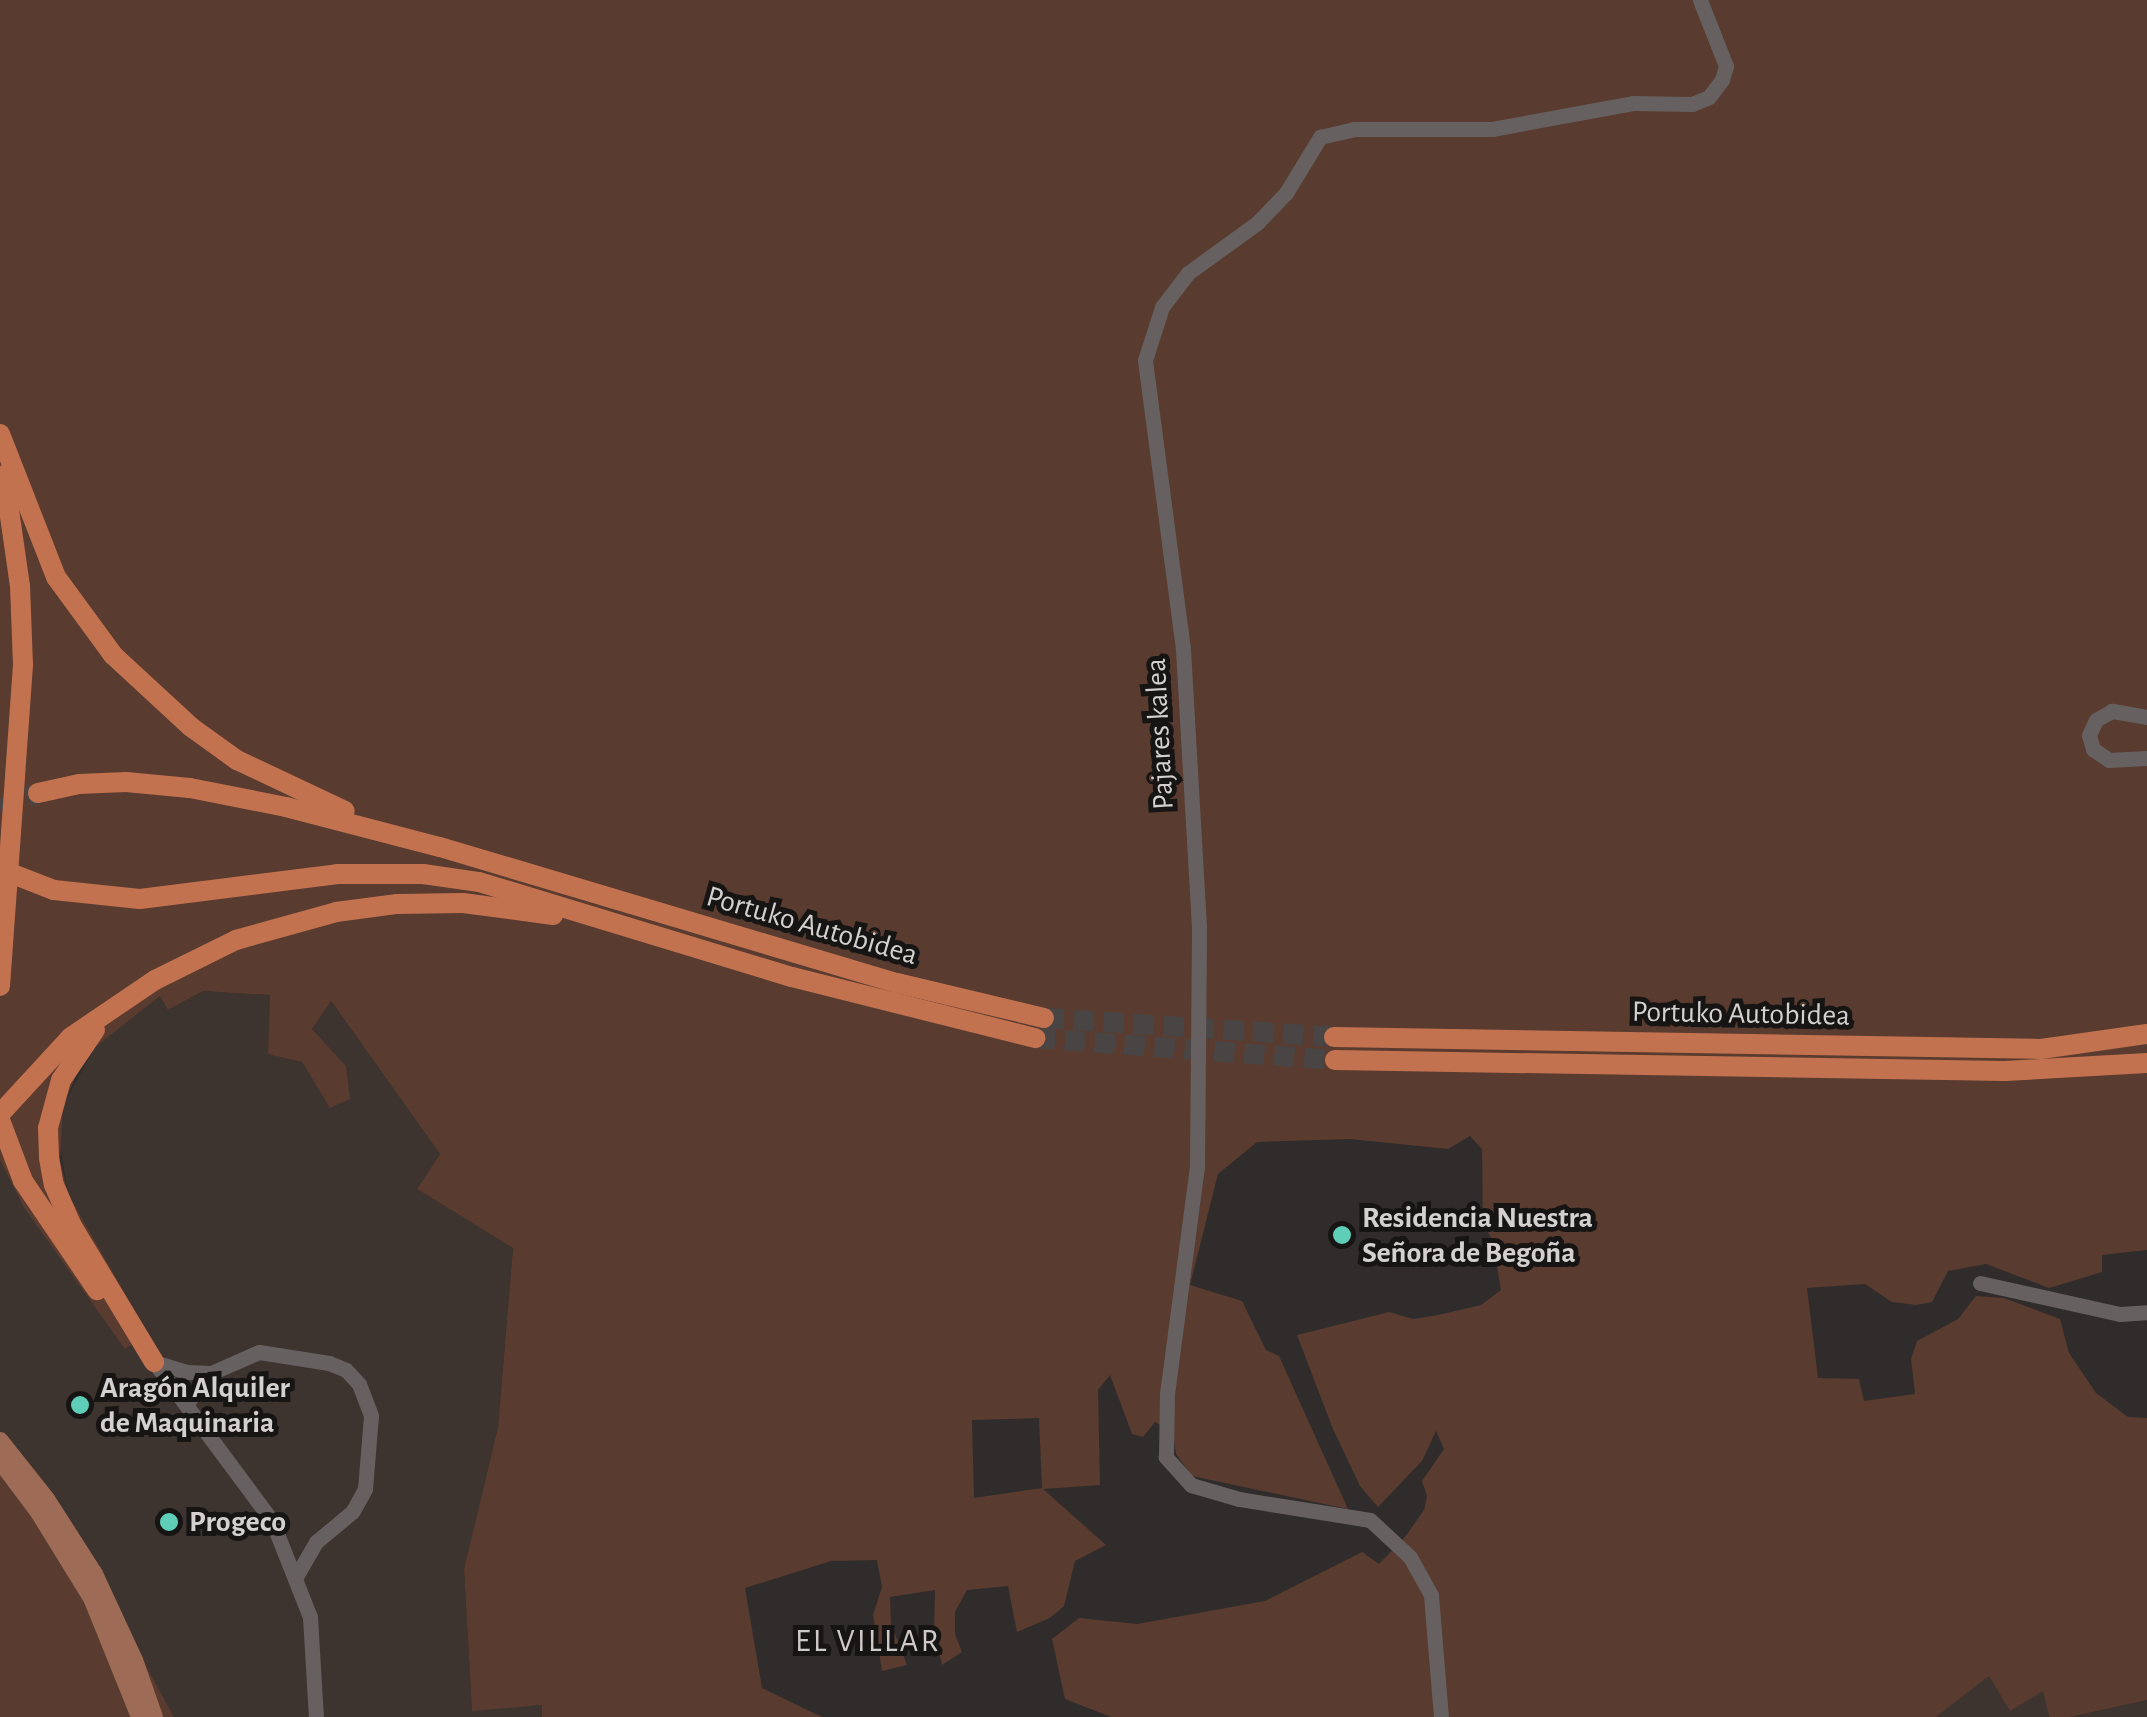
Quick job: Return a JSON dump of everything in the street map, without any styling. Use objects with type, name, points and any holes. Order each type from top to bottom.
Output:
[{"type":"highway","points":[[0,434],[56,577],[113,655],[152,694],[206,738],[282,784],[440,847]]},
{"type":"highway","points":[[0,451],[20,586],[24,664],[0,986]]},
{"type":"highway","points":[[38,793],[104,782],[190,788],[286,807],[440,847]]},
{"type":"highway","name":"Portuko Autobidea","points":[[440,847],[897,983],[1044,1018]]},
{"type":"highway","points":[[0,869],[54,890],[140,900],[336,874],[423,874],[515,891],[614,926]]},
{"type":"highway","points":[[154,1362],[44,1217],[8,1149],[0,1117],[72,1038],[209,952],[281,925],[336,912],[397,904],[463,903],[614,926]]},
{"type":"highway","name":"Portuko Autobidea","points":[[614,926],[792,978],[1036,1038]]},
{"type":"highway","points":[[112,1010],[81,1046],[60,1080],[52,1104],[49,1158],[54,1185],[72,1226],[154,1362]]},
{"type":"highway","name":"Portuko Autobidea","points":[[1334,1037],[2042,1049],[2147,1034]]},
{"type":"highway","name":"Portuko Autobidea","points":[[1335,1060],[2005,1072],[2147,1063]]},
{"type":"main road","points":[[0,1440],[55,1512],[94,1574],[134,1660],[154,1717]]},
{"type":"main road","points":[[0,1460],[39,1512],[92,1598],[140,1717]]},
{"type":"street","name":"Pajares kalea","points":[[1437,1714],[1431,1594],[1410,1558],[1370,1520],[1239,1499],[1190,1485],[1166,1457],[1166,1394],[1196,1164],[1199,928],[1184,649],[1145,360],[1162,307],[1188,272],[1257,224],[1286,193],[1320,137],[1354,129],[1492,129],[1633,103],[1692,104],[1709,96],[1722,80],[1726,66],[1700,0]]},
{"type":"street","points":[[2147,717],[2112,711],[2096,720],[2089,735],[2093,748],[2109,760],[2147,758]]},
{"type":"street","points":[[1980,1283],[2120,1314],[2147,1312]]},
{"type":"street","points":[[154,1362],[186,1372],[210,1372],[247,1355],[288,1355],[346,1370],[368,1400],[370,1451],[365,1489],[352,1512],[316,1542],[296,1576]]},
{"type":"street","points":[[154,1362],[272,1521],[296,1576],[313,1641],[316,1717]]},
{"type":"street","points":[[186,1404],[210,1372]]},
{"type":"shaded area","points":[[0,0],[2147,0],[2147,1250],[2102,1255],[2102,1272],[2049,1288],[1986,1264],[1948,1271],[1932,1302],[1916,1305],[1892,1302],[1865,1284],[1807,1288],[1818,1378],[1859,1379],[1864,1401],[1915,1394],[1911,1359],[1917,1341],[1958,1319],[1976,1296],[2004,1298],[2060,1319],[2069,1353],[2096,1393],[2128,1417],[2147,1418],[2147,1700],[2070,1717],[2049,1717],[2043,1691],[2010,1711],[1989,1676],[1936,1717],[1111,1717],[1065,1699],[1052,1639],[1079,1618],[1137,1624],[1265,1601],[1362,1552],[1379,1564],[1405,1537],[1424,1510],[1427,1496],[1422,1481],[1444,1449],[1436,1431],[1422,1461],[1378,1507],[1360,1486],[1333,1429],[1297,1335],[1389,1312],[1413,1319],[1438,1315],[1481,1305],[1501,1290],[1493,1242],[1483,1222],[1482,1149],[1470,1136],[1448,1149],[1350,1139],[1257,1142],[1218,1174],[1190,1285],[1242,1301],[1266,1350],[1279,1356],[1348,1509],[1192,1476],[1176,1454],[1173,1432],[1155,1422],[1143,1437],[1132,1434],[1110,1375],[1098,1390],[1100,1485],[1043,1489],[1106,1545],[1075,1561],[1064,1606],[1050,1618],[1017,1632],[1008,1586],[967,1590],[955,1612],[955,1634],[962,1652],[942,1665],[934,1631],[935,1590],[890,1597],[891,1624],[907,1665],[882,1671],[873,1615],[882,1587],[877,1560],[831,1561],[745,1588],[762,1688],[822,1717],[542,1717],[542,1705],[472,1711],[464,1569],[498,1427],[513,1248],[417,1189],[440,1154],[331,1001],[312,1029],[346,1066],[350,1099],[330,1108],[302,1062],[268,1054],[270,995],[203,991],[168,1010],[160,996],[94,1048],[76,1076],[63,1106],[60,1160],[68,1194],[148,1334],[125,1349],[24,1208],[0,1160]],"holes":[[[1039,1418],[1042,1488],[974,1498],[972,1420]]]},
{"type":"shaded area","points":[[203,991],[270,995],[293,1058],[302,1062],[331,1108],[346,1066],[312,1029],[330,1000],[440,1154],[417,1189],[513,1248],[498,1427],[464,1569],[472,1710],[542,1705],[542,1717],[174,1717],[138,1651],[0,1433],[0,1160],[24,1208],[126,1349],[100,1253],[68,1194],[59,1139],[63,1106],[94,1048],[126,1020],[161,995],[168,1010]]},
{"type":"shaded area","points":[[0,1433],[138,1651],[174,1717],[0,1717]]},
{"type":"shaded area","points":[[1989,1675],[2043,1690],[2049,1717],[1936,1717]]},
{"type":"shaded area","points":[[2147,1700],[2147,1717],[2070,1717]]},
{"type":"tunnel","points":[[0,810],[38,793]]},
{"type":"tunnel","points":[[1044,1018],[1334,1037]]},
{"type":"tunnel","points":[[1035,1038],[1335,1060]]},
{"type":"place","name":"Residencia Nuestra Señora de Begoña","points":[[1342,1235]]},
{"type":"place","name":"Aragón Alquiler de Maquinaria","points":[[80,1405]]},
{"type":"place","name":"Progeco","points":[[169,1522]]},
{"type":"district","name":"EL VILLAR","points":[[868,1641]]}]
